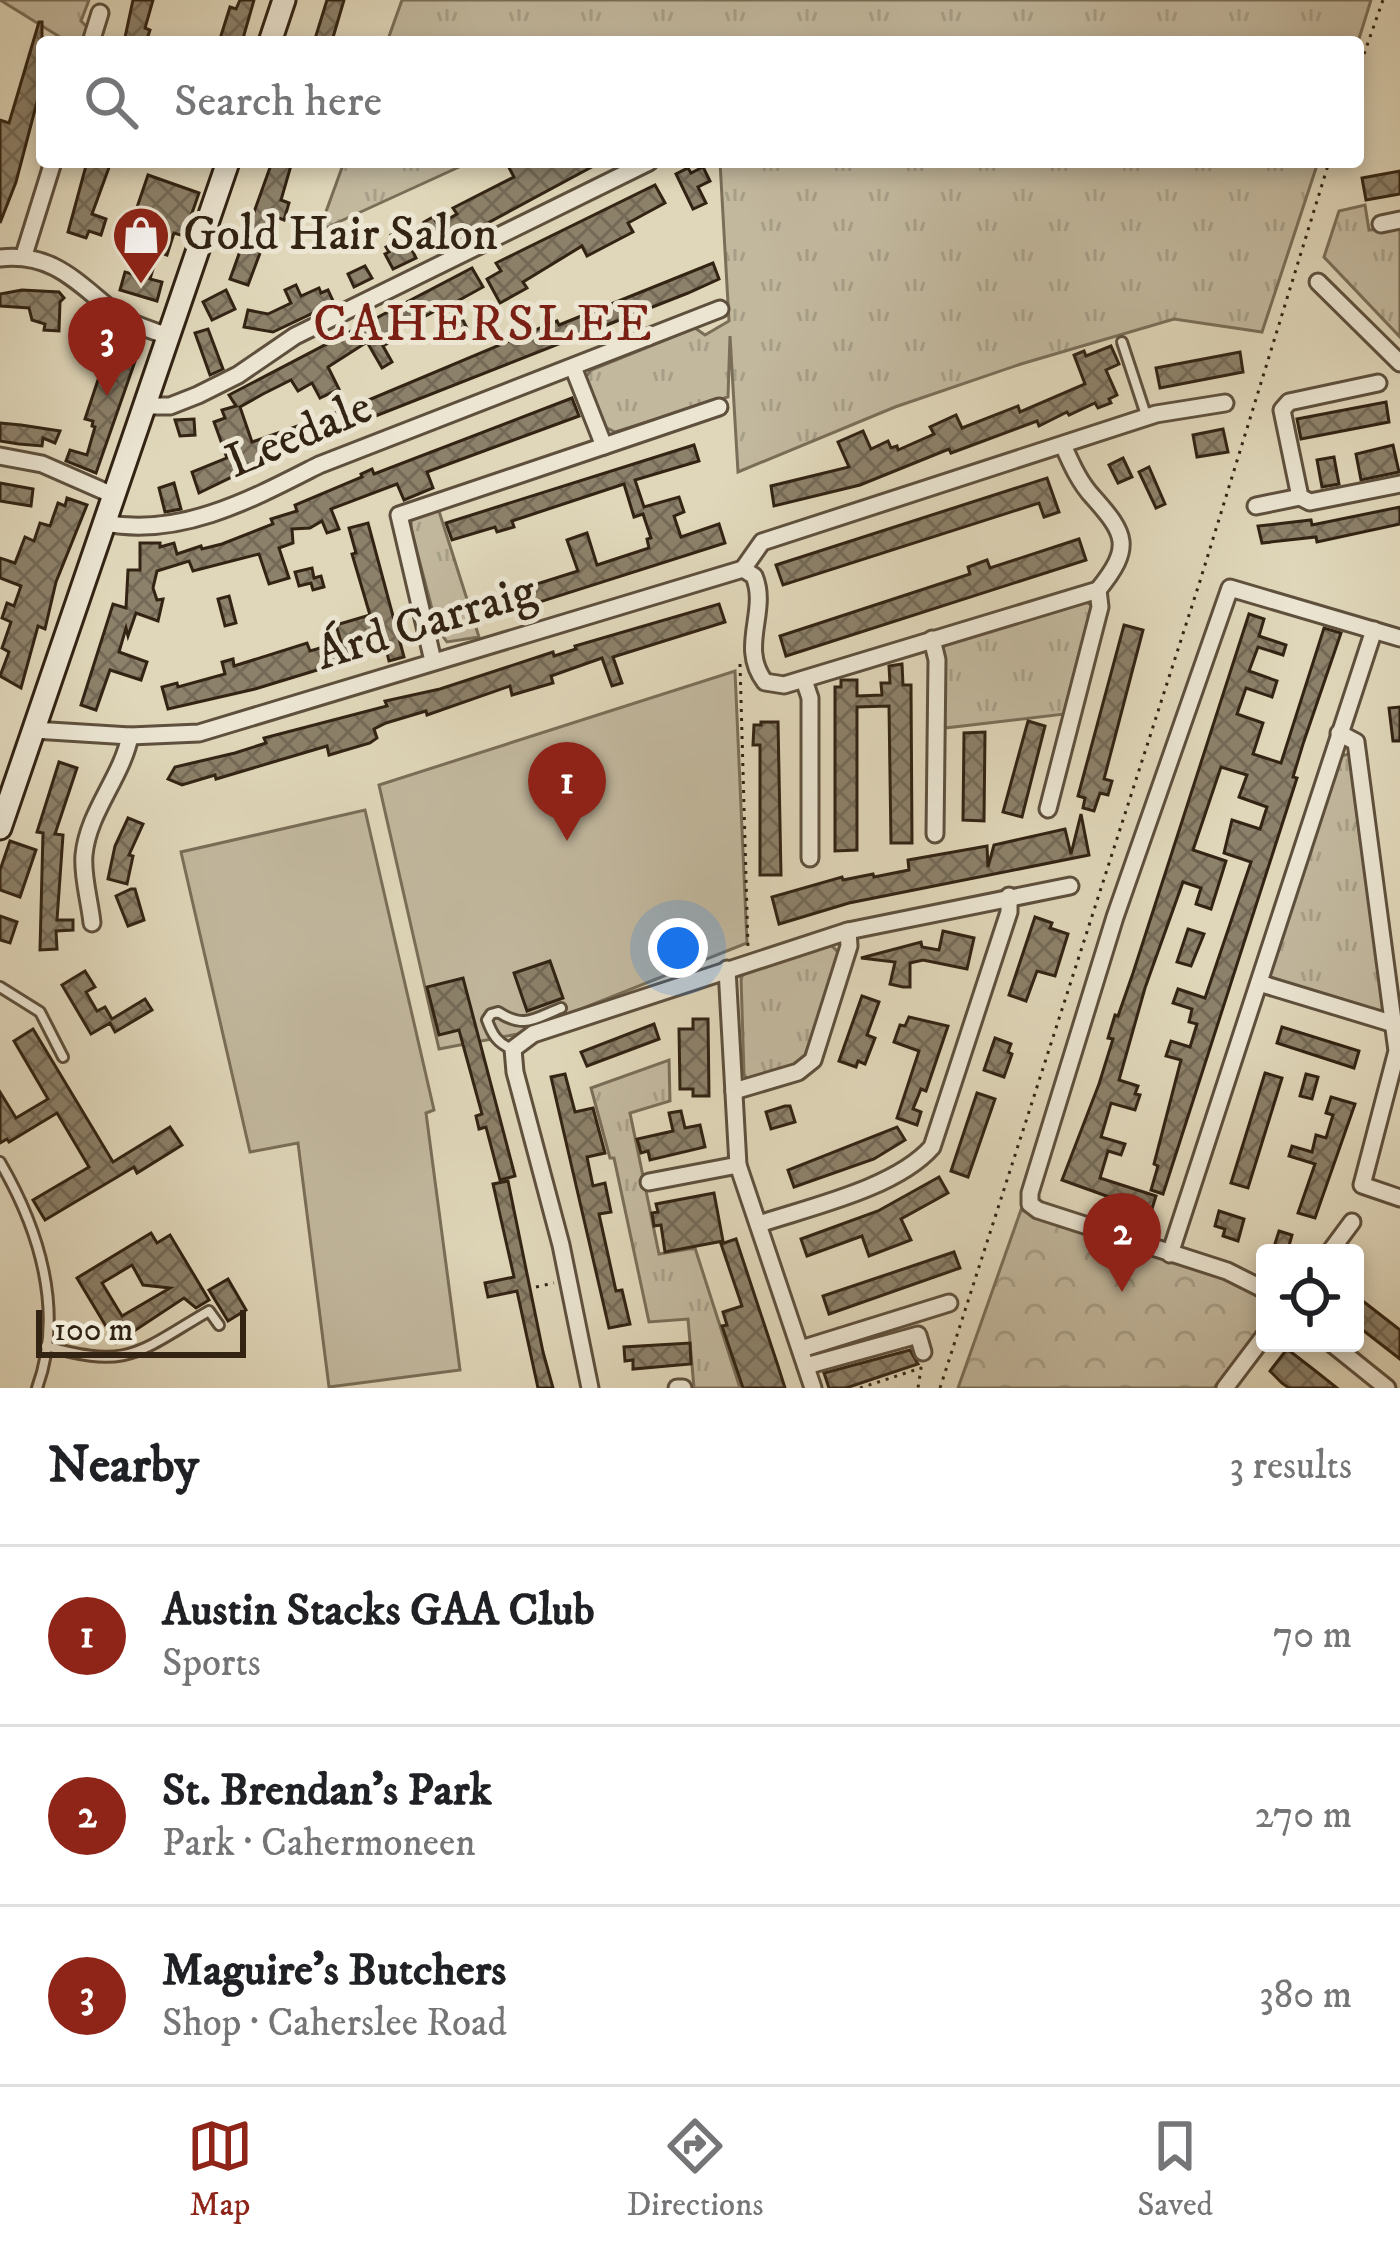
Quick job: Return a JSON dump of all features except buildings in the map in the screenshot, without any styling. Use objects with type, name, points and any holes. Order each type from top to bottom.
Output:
[{"type":"main road","points":[[272,36],[284,0]]},
{"type":"main road","points":[[0,828],[226,168]]},
{"type":"street","points":[[93,36],[100,13]]},
{"type":"street","points":[[24,255],[51,168]]},
{"type":"street","points":[[146,406],[170,406],[198,395],[238,375],[295,336],[637,168]]},
{"type":"street","points":[[1381,224],[1400,220]]},
{"type":"street","points":[[0,258],[24,255],[77,277],[121,317],[170,337]]},
{"type":"street","points":[[1318,282],[1400,363]]},
{"type":"street","name":"Leedale","points":[[105,524],[137,528],[204,517],[319,465],[720,309]]},
{"type":"street","points":[[572,367],[604,446]]},
{"type":"street","points":[[1300,497],[1282,410],[1289,402],[1378,383]]},
{"type":"street","points":[[1063,445],[1082,484],[1117,522],[1120,532],[1120,558],[1098,590],[784,685],[765,682],[754,668],[754,618],[760,599],[754,576],[743,568],[762,542],[1147,417],[1225,404]]},
{"type":"street","points":[[433,661],[399,514],[719,406]]},
{"type":"street","points":[[0,456],[42,464],[115,496]]},
{"type":"street","points":[[1256,506],[1300,497],[1310,502],[1400,484]]},
{"type":"street","name":"Árd Carraig","points":[[34,730],[130,736],[199,734],[743,568]]},
{"type":"street","points":[[1256,1286],[1227,1271],[1030,1204],[1115,917],[1230,588],[1400,638]]},
{"type":"street","points":[[1048,808],[1100,607],[1098,590]]},
{"type":"street","points":[[1170,1254],[1375,630]]},
{"type":"street","points":[[932,639],[937,660],[935,834]]},
{"type":"street","points":[[804,680],[810,698],[810,858]]},
{"type":"street","points":[[1339,733],[1356,742],[1397,1051],[1362,1185],[1400,1198]]},
{"type":"street","points":[[92,923],[84,855],[130,736]]},
{"type":"street","points":[[590,1388],[568,1280],[514,1072],[513,1049],[533,1034],[848,931],[1070,886]]},
{"type":"street","points":[[760,1224],[860,1190],[932,1148],[1010,912],[1009,896]]},
{"type":"street","points":[[734,1091],[798,1072],[813,1060],[849,946],[848,931]]},
{"type":"street","points":[[727,969],[738,1165],[813,1388]]},
{"type":"street","points":[[1259,983],[1394,1024]]},
{"type":"street","points":[[649,1182],[738,1165]]},
{"type":"street","points":[[1335,1244],[1352,1222]]},
{"type":"street","points":[[804,1358],[949,1304]]},
{"type":"street","points":[[804,1358],[918,1335],[923,1352]]},
{"type":"street","points":[[1225,1388],[1256,1347]]},
{"type":"street","points":[[1342,1352],[1387,1388]]},
{"type":"lane","points":[[1122,343],[1147,417]]},
{"type":"lane","points":[[0,987],[40,1012],[63,1058]]},
{"type":"lane","points":[[513,1049],[501,1045],[491,1032],[487,1020],[491,1014],[498,1012],[523,1023],[561,1008]]},
{"type":"lane","points":[[0,1162],[41,1250],[46,1346],[37,1388]]},
{"type":"lane","points":[[46,1346],[97,1359],[132,1356],[209,1311],[219,1325]]},
{"type":"path","points":[[1364,53],[1383,0]]},
{"type":"path","points":[[940,1388],[1201,581],[1327,168]]},
{"type":"path","points":[[752,961],[747,943],[740,655],[753,653]]},
{"type":"path","points":[[536,1287],[568,1280]]},
{"type":"path","points":[[860,1388],[921,1368],[918,1388]]},
{"type":"green space","points":[[0,0],[89,0],[81,21],[87,27],[84,36],[58,36]]},
{"type":"green space","points":[[402,0],[1371,0],[1360,36],[389,36]]},
{"type":"green space","points":[[342,168],[457,168],[319,231]]},
{"type":"green space","points":[[720,168],[1316,168],[1262,332],[1174,319],[895,407],[738,472],[730,336],[728,397],[615,432],[605,427],[586,377],[591,370],[695,328],[705,335],[729,321]]},
{"type":"green space","points":[[1365,205],[1369,230],[1400,227],[1400,337],[1324,257],[1339,211]]},
{"type":"green space","points":[[438,508],[479,637],[447,642],[437,628],[411,519]]},
{"type":"green space","points":[[1085,600],[1093,607],[1065,714],[945,728],[942,651],[947,640]]},
{"type":"green space","points":[[735,671],[747,943],[518,1034],[439,1049],[379,785]]},
{"type":"green space","points":[[1349,754],[1384,1012],[1274,981],[1270,975],[1337,765],[1341,756]]},
{"type":"green space","points":[[365,810],[434,1110],[426,1113],[460,1370],[329,1387],[298,1143],[250,1152],[181,852]]},
{"type":"green space","points":[[828,942],[840,954],[804,1058],[794,1066],[747,1080],[741,977],[747,970]]},
{"type":"green space","points":[[669,1060],[670,1101],[630,1113],[659,1254],[695,1248],[740,1388],[694,1388],[688,1319],[649,1322],[614,1158],[610,1158],[591,1088]]},
{"type":"green space","points":[[1021,1210],[1239,1282],[1256,1296],[1256,1333],[1214,1388],[958,1388]]},
{"type":"place","name":"Gold Hair Salon","points":[[141,286]]},
{"type":"place","name":"Maguire’s Butchers","points":[[107,396]]},
{"type":"place","name":"Austin Stacks GAA Club","points":[[567,841]]},
{"type":"place","name":"St. Brendan's Park","points":[[1122,1292]]},
{"type":"district","name":"CAHERSLEE","points":[[484,325]]}]
